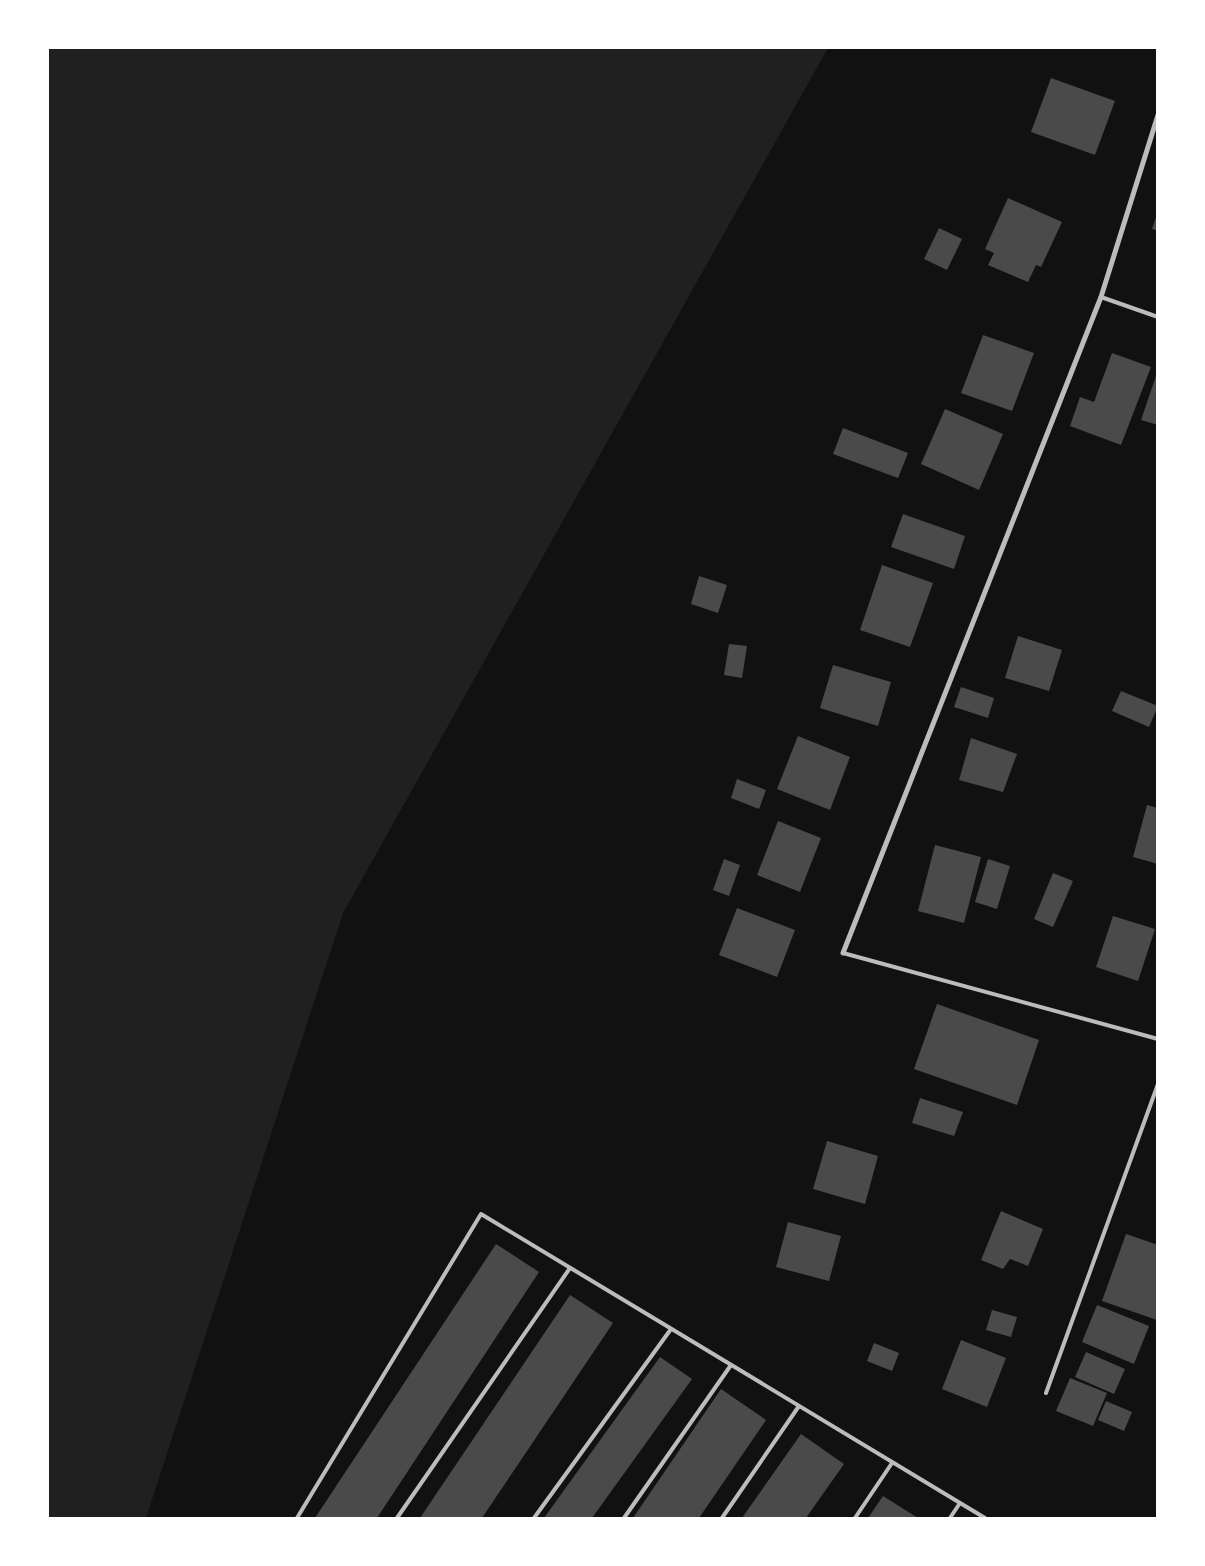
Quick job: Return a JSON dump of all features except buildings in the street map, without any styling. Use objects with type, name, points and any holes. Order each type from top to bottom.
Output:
[{"type":"street","points":[[843,953],[1100,297],[1158,115]]},
{"type":"lane","points":[[1100,297],[1158,317]]},
{"type":"lane","points":[[843,953],[1158,1039]]},
{"type":"lane","points":[[1046,1394],[1158,1084]]},
{"type":"lane","points":[[296,1518],[481,1214],[985,1518]]},
{"type":"lane","points":[[396,1518],[570,1268]]},
{"type":"lane","points":[[534,1518],[671,1329]]},
{"type":"lane","points":[[624,1518],[730,1365]]},
{"type":"lane","points":[[722,1518],[799,1406]]},
{"type":"lane","points":[[855,1518],[892,1463]]},
{"type":"lane","points":[[950,1518],[960,1503]]},
{"type":"shaded area","points":[[48,48],[828,48],[343,913],[146,1518],[48,1518]]}]
